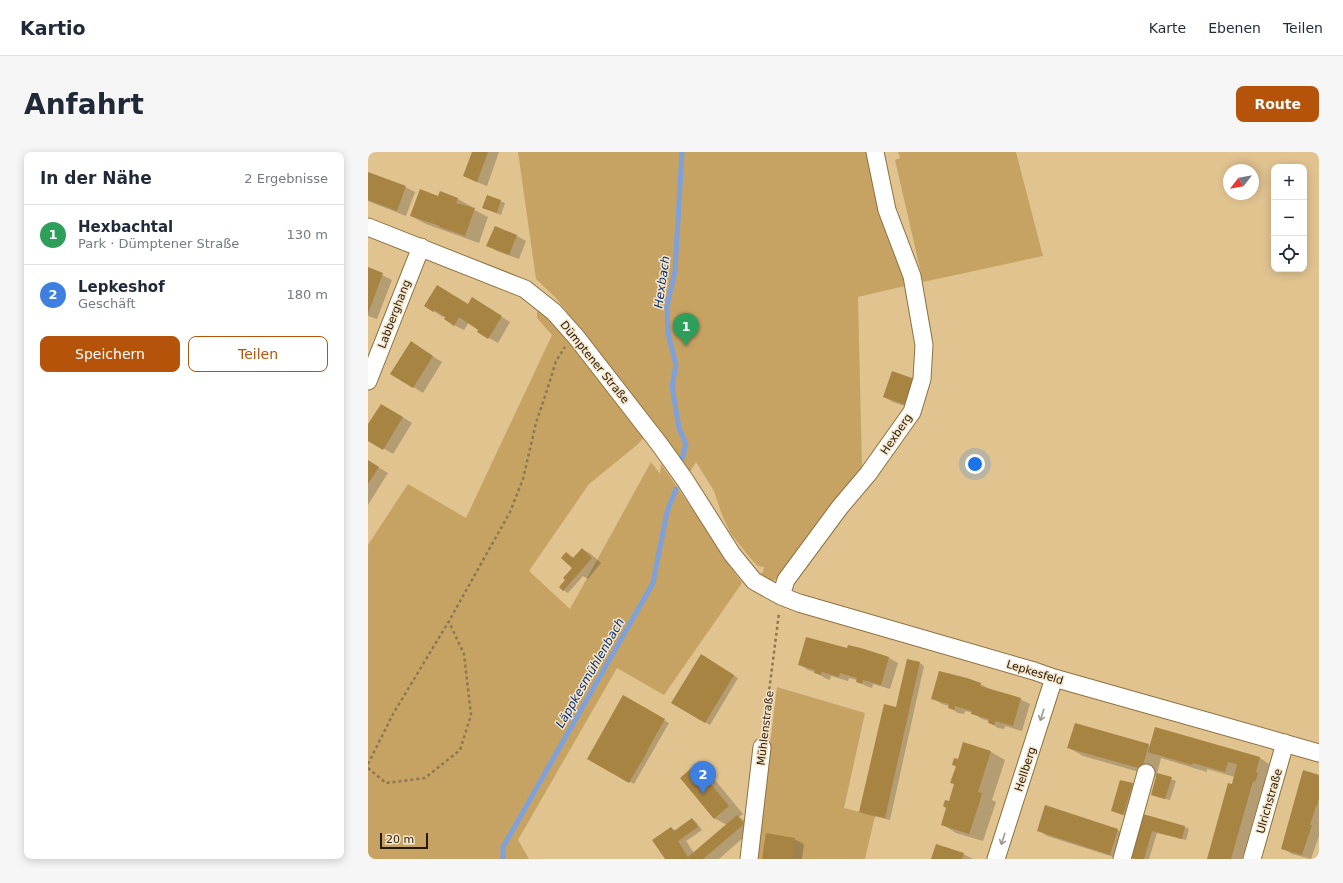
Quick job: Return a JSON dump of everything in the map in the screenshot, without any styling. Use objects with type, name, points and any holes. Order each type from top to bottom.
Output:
[{"type":"street","name":"Hexberg","points":[[781,596],[786,580],[840,507],[868,474],[912,412],[922,379],[924,345],[912,276],[887,210],[875,152]]},
{"type":"street","name":"Dümptener Straße","points":[[368,228],[421,247],[525,289],[554,312],[578,338],[660,445],[732,554],[754,581]]},
{"type":"street","name":"Labberghang","points":[[368,381],[421,247]]},
{"type":"street","name":"Lepkesfeld","points":[[754,581],[781,596],[799,603],[1054,678],[1319,753]]},
{"type":"street","name":"Hellberg","points":[[996,859],[1054,678]]},
{"type":"street","name":"Ulrichstraße","points":[[1252,859],[1285,743]]},
{"type":"street","name":"Mühlenstraße","points":[[748,859],[762,747]]},
{"type":"street","points":[[1122,859],[1146,773]]},
{"type":"path","points":[[368,764],[393,714],[504,525],[517,497],[525,473],[536,423],[556,361]]},
{"type":"path","name":"Mühlenstraße","points":[[762,747],[781,596]]},
{"type":"path","points":[[368,768],[386,783],[425,778],[460,750],[471,715],[464,654],[449,621]]},
{"type":"shaded area","points":[[518,152],[868,152],[909,285],[858,297],[862,468],[789,567],[781,572],[783,575],[773,581],[756,580],[755,577],[763,572],[764,567],[758,566],[752,560],[731,534],[722,515],[714,491],[696,462],[690,472],[663,439],[556,298],[536,279]]},
{"type":"shaded area","points":[[898,152],[1016,152],[1043,256],[923,282],[895,160],[900,158]]},
{"type":"shaded area","points":[[537,303],[648,433],[637,445],[589,484],[529,571],[570,609],[651,462],[660,474],[661,464],[742,583],[664,695],[617,668],[518,840],[529,859],[368,859],[368,545],[408,484],[466,518],[552,335],[537,318]]},
{"type":"shaded area","points":[[777,687],[865,713],[844,808],[875,816],[865,859],[756,859]]},
{"type":"building","points":[[472,152],[488,152],[477,182],[463,176]]},
{"type":"building","points":[[368,172],[406,186],[397,211],[368,200]]},
{"type":"building","points":[[420,189],[438,196],[440,191],[458,198],[456,203],[475,208],[465,236],[410,216]]},
{"type":"building","points":[[487,195],[501,200],[497,213],[482,208]]},
{"type":"building","points":[[495,226],[517,235],[509,255],[486,246]]},
{"type":"building","points":[[368,267],[383,273],[368,314]]},
{"type":"building","points":[[437,285],[468,304],[472,297],[502,316],[488,339],[459,317],[454,326],[444,319],[445,317],[424,306]]},
{"type":"building","points":[[411,341],[433,356],[413,388],[390,374]]},
{"type":"building","points":[[892,371],[915,379],[906,405],[883,397]]},
{"type":"building","points":[[381,404],[403,417],[383,450],[368,441],[368,424]]},
{"type":"building","points":[[368,460],[379,467],[368,484]]},
{"type":"building","points":[[582,548],[592,558],[563,591],[559,587],[565,580],[563,578],[572,568],[561,558],[566,552],[573,558]]},
{"type":"building","points":[[806,637],[847,648],[848,645],[861,648],[889,657],[881,685],[863,680],[862,684],[856,682],[857,678],[840,673],[839,677],[822,672],[821,675],[814,673],[815,670],[798,665]]},
{"type":"building","points":[[701,654],[734,675],[705,723],[671,703]]},
{"type":"building","points":[[907,659],[920,662],[885,818],[859,812],[884,704],[896,707]]},
{"type":"building","points":[[939,671],[967,678],[981,683],[980,686],[1021,698],[1013,726],[995,721],[994,725],[988,723],[989,719],[971,714],[972,711],[955,706],[954,710],[948,708],[949,704],[931,699]]},
{"type":"building","points":[[623,695],[665,719],[642,761],[644,762],[641,762],[629,783],[587,759]]},
{"type":"building","points":[[1075,723],[1149,744],[1142,769],[1067,748]]},
{"type":"building","points":[[1155,727],[1260,757],[1256,772],[1258,773],[1255,782],[1253,781],[1231,859],[1207,859],[1228,783],[1232,784],[1237,764],[1228,762],[1225,772],[1193,763],[1192,765],[1148,752]]},
{"type":"building","points":[[963,742],[991,751],[978,792],[982,793],[969,834],[941,825],[946,808],[943,806],[945,800],[949,801],[954,784],[950,783],[956,766],[952,765],[954,758],[958,759]]},
{"type":"building","points":[[695,765],[729,806],[714,819],[680,778]]},
{"type":"building","points":[[1303,770],[1319,775],[1319,798],[1302,855],[1281,849]]},
{"type":"building","points":[[1157,773],[1172,777],[1165,799],[1151,795]]},
{"type":"building","points":[[1120,780],[1133,783],[1123,815],[1111,811]]},
{"type":"building","points":[[1045,805],[1118,829],[1110,855],[1037,831]]},
{"type":"building","points":[[1143,814],[1185,826],[1182,839],[1152,831],[1144,859],[1131,858]]},
{"type":"building","points":[[737,815],[744,824],[703,859],[665,859],[652,840],[671,827],[674,831],[692,818],[698,827],[678,841],[688,857]]},
{"type":"building","points":[[766,833],[795,838],[792,859],[762,859]]},
{"type":"building","points":[[936,844],[964,853],[962,859],[931,859]]},
{"type":"waterway","name":"Hexbach","points":[[682,152],[675,271],[667,306],[668,333],[676,365],[672,386],[679,428],[686,444],[682,459]]},
{"type":"waterway","name":"Läppkesmühlenbach","points":[[503,859],[503,847],[653,583],[667,512],[676,489]]},
{"type":"place","name":"Hexbachtal","points":[[686,346]]},
{"type":"place","name":"Lepkeshof","points":[[703,794]]}]
